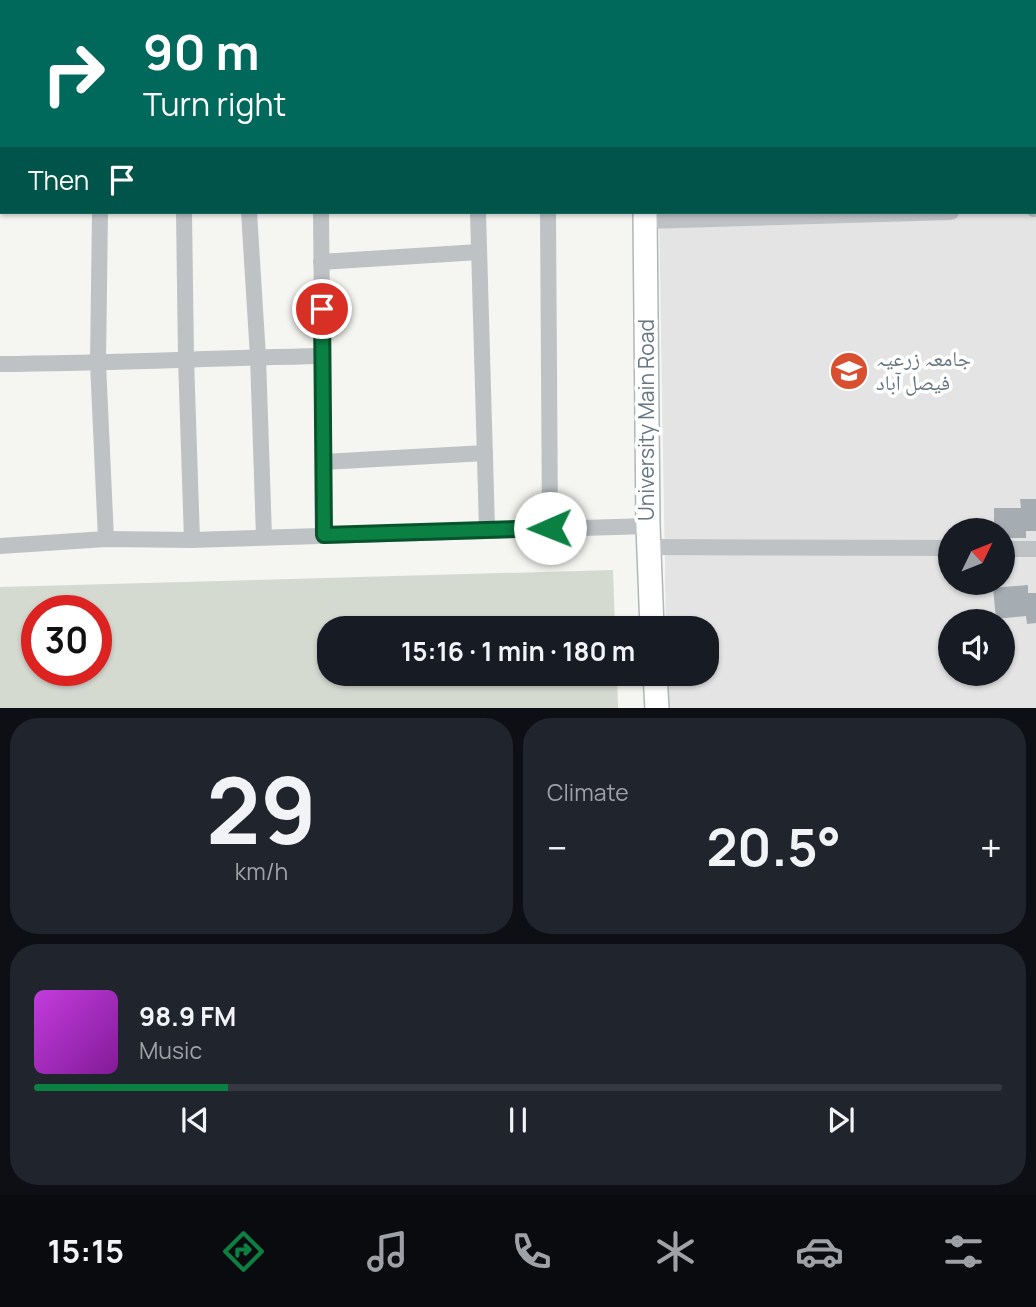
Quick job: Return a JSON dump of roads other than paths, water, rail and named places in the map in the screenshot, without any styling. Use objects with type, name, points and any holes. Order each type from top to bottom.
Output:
[{"type":"street","points":[[100,214],[98,363],[106,539]]},
{"type":"street","points":[[184,214],[192,540]]},
{"type":"street","points":[[249,214],[258,357],[264,537]]},
{"type":"street","points":[[321,214],[324,535]]},
{"type":"street","points":[[478,214],[487,529]]},
{"type":"street","points":[[548,214],[550,528]]},
{"type":"street","points":[[645,216],[798,214]]},
{"type":"street","name":"University Main Road","points":[[645,216],[648,536],[651,616]]},
{"type":"street","points":[[321,262],[479,252]]},
{"type":"street","points":[[0,364],[322,356]]},
{"type":"street","points":[[323,462],[485,453]]},
{"type":"street","points":[[0,546],[106,539],[192,540],[550,528],[648,536],[938,548]]},
{"type":"street","points":[[1015,549],[1036,549]]},
{"type":"street","points":[[656,686],[657,708]]},
{"type":"place","name":"جامعہ زرعیہ فیصل آباد","points":[[849,371]]}]
